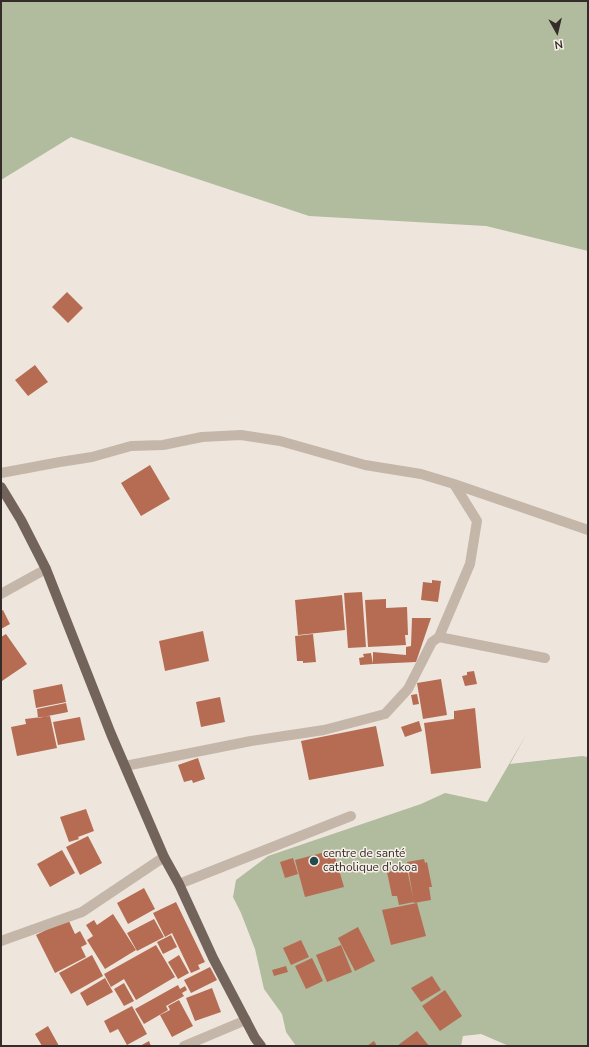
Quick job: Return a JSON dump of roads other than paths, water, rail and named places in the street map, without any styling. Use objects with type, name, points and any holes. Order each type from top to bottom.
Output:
[{"type":"main road","points":[[1,487],[21,520],[46,569],[110,734],[164,857],[179,884],[213,958],[255,1038],[261,1046]]},
{"type":"street","points":[[1,473],[92,457],[131,446],[163,445],[202,437],[241,435],[280,441],[365,465],[421,474],[588,530]]},
{"type":"street","points":[[125,766],[251,741],[324,730],[386,714],[408,689],[432,642],[439,637],[470,564],[477,521],[454,484]]},
{"type":"street","points":[[1,594],[46,569]]},
{"type":"street","points":[[439,637],[545,658]]},
{"type":"street","points":[[179,884],[350,816]]},
{"type":"street","points":[[1,941],[82,912],[164,857]]},
{"type":"street","points":[[184,1046],[246,1020]]},
{"type":"place","name":"centre de santé catholique d'okoa","points":[[314,861]]}]
